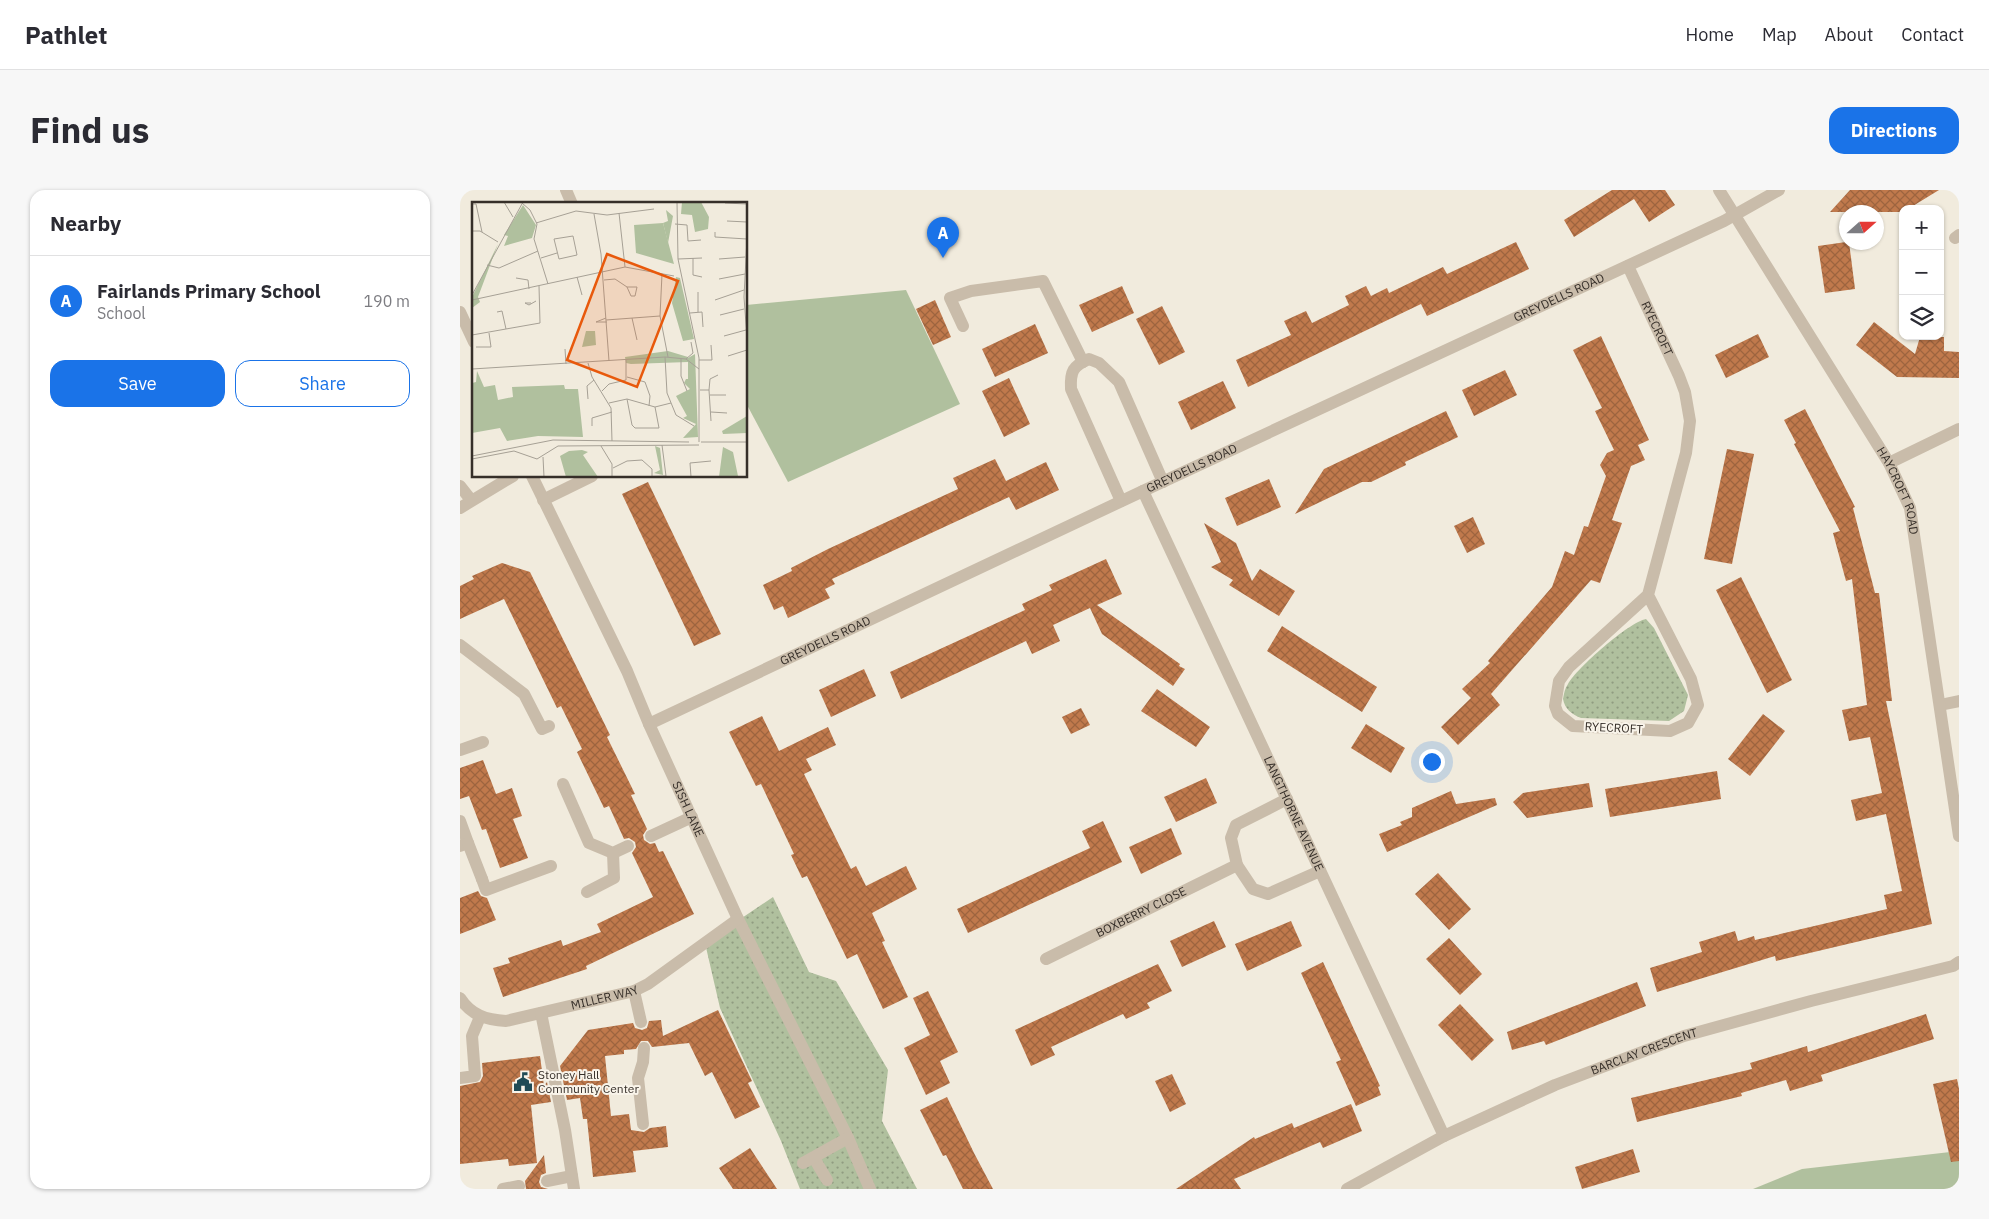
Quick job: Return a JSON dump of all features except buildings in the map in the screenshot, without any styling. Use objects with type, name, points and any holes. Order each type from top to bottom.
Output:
[{"type":"street","points":[[566,190],[571,202]]},
{"type":"street","name":"HAYCROFT ROAD","points":[[1719,190],[1889,463],[1910,508],[1940,706],[1954,782],[1959,836]]},
{"type":"street","name":"GREYDELLS ROAD","points":[[649,724],[1121,501],[1736,216],[1779,190]]},
{"type":"street","name":"RYECROFT","points":[[1628,266],[1679,376],[1685,392],[1690,421],[1686,453],[1648,595],[1569,668],[1559,681],[1555,706],[1558,714],[1573,726],[1670,731],[1688,723],[1695,714],[1698,705],[1691,679],[1648,595]]},
{"type":"street","points":[[964,326],[950,298],[971,291],[1043,281],[1083,362]]},
{"type":"street","points":[[460,312],[472,338]]},
{"type":"street","points":[[1121,501],[1071,389],[1070,374],[1075,366],[1089,359],[1100,363],[1119,382],[1163,482]]},
{"type":"street","points":[[1889,463],[1959,429]]},
{"type":"street","points":[[460,508],[510,478]]},
{"type":"street","name":"SISH LANE","points":[[533,478],[627,671],[649,724],[738,919],[848,1138],[870,1189]]},
{"type":"street","points":[[543,500],[588,478]]},
{"type":"street","points":[[460,486],[471,500]]},
{"type":"street","name":"LANGTHORNE AVENUE","points":[[1143,491],[1444,1136]]},
{"type":"street","points":[[460,645],[524,694],[542,729],[549,726]]},
{"type":"street","points":[[1940,706],[1959,701]]},
{"type":"street","points":[[460,750],[483,742]]},
{"type":"street","points":[[563,784],[589,843],[613,853],[628,846]]},
{"type":"street","points":[[1286,799],[1236,825],[1231,838],[1237,865],[1254,889],[1268,894],[1320,871]]},
{"type":"street","points":[[651,836],[692,817]]},
{"type":"street","points":[[460,821],[464,844],[486,890],[551,866]]},
{"type":"street","points":[[587,892],[614,878],[613,853]]},
{"type":"street","name":"BOXBERRY CLOSE","points":[[1046,959],[1237,865]]},
{"type":"street","name":"MILLER WAY","points":[[480,1017],[506,1021],[634,991],[648,984],[738,919]]},
{"type":"street","name":"BARCLAY CRESCENT","points":[[1346,1189],[1444,1136],[1555,1085],[1684,1036],[1811,1001],[1953,966],[1959,962]]},
{"type":"street","points":[[634,991],[641,1022]]},
{"type":"street","points":[[460,998],[471,1011],[480,1017],[472,1036],[475,1076],[460,1078]]},
{"type":"street","points":[[541,1012],[574,1189]]},
{"type":"street","points":[[643,1124],[638,1078],[643,1062],[644,1048]]},
{"type":"street","points":[[828,1180],[809,1160],[848,1138]]},
{"type":"street","points":[[547,1181],[572,1176]]},
{"type":"street","points":[[503,1189],[519,1186]]},
{"type":"green space","points":[[906,290],[960,404],[788,482],[748,407],[748,305]]},
{"type":"green space","points":[[1646,619],[1654,628],[1688,695],[1684,711],[1669,721],[1581,718],[1571,713],[1565,706],[1563,699],[1566,687],[1573,677],[1592,657],[1616,637],[1638,622]]},
{"type":"green space","points":[[773,897],[809,972],[836,981],[888,1070],[882,1121],[917,1189],[800,1189],[781,1141],[720,1008],[705,943]]},
{"type":"green space","points":[[1959,1151],[1959,1189],[1753,1189],[1802,1169]]},
{"type":"place","name":"Fairlands Primary School","points":[[943,258]]},
{"type":"place","name":"Stoney Hall Community Center","points":[[523,1082]]}]
